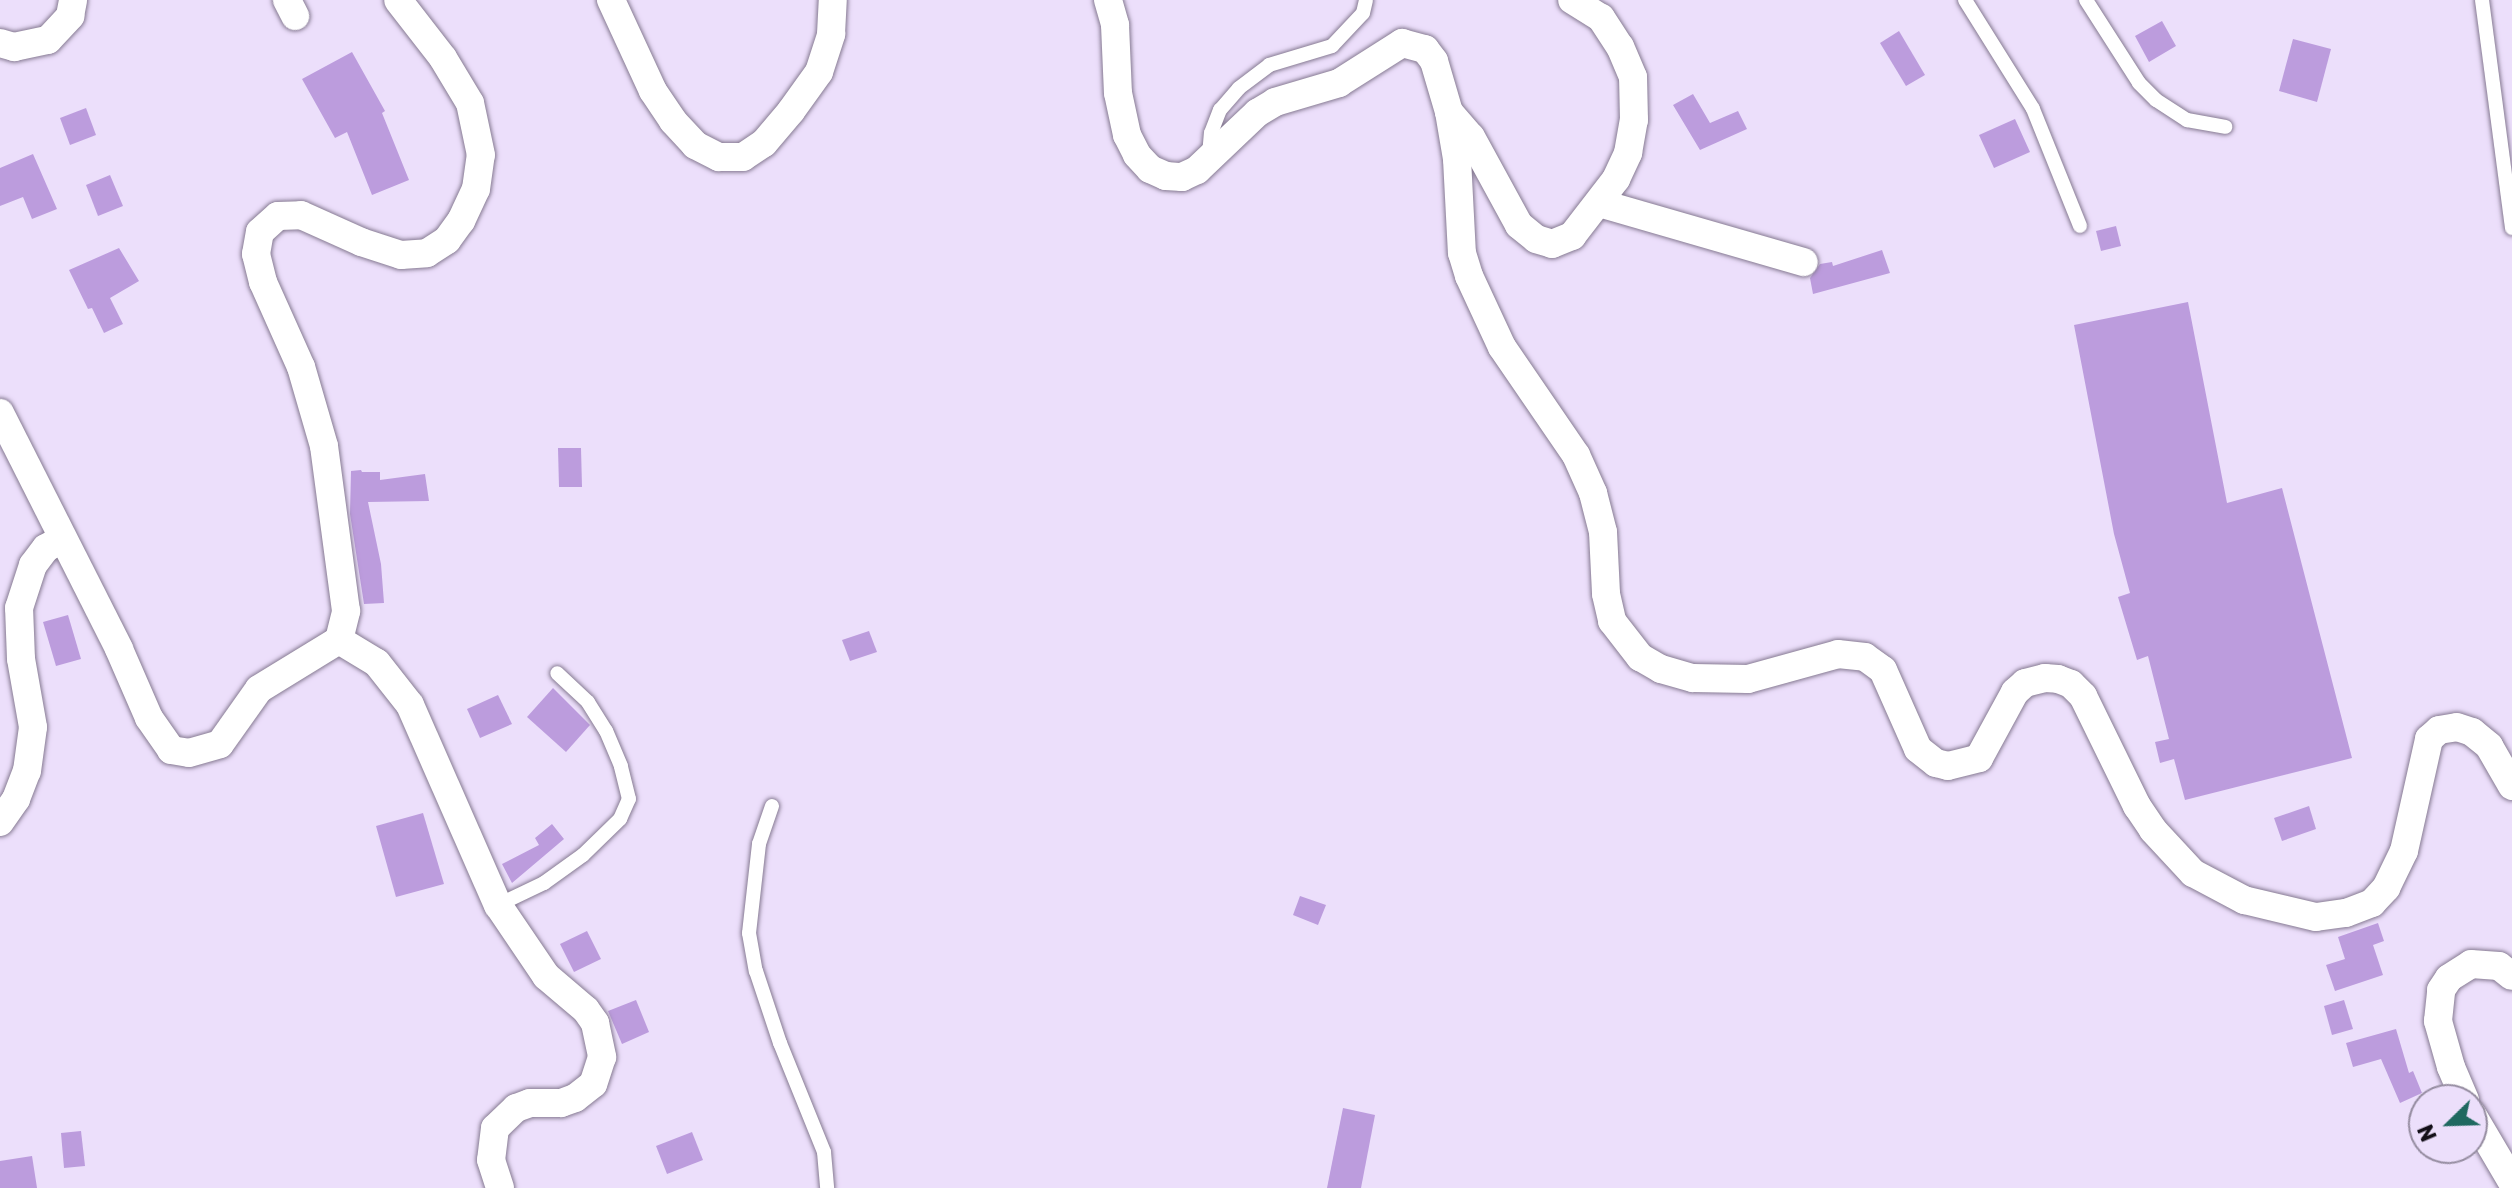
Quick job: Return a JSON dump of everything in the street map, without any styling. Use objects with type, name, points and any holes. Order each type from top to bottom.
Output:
[{"type":"street","points":[[0,43],[14,47],[48,40],[70,16],[73,0]]},
{"type":"street","points":[[0,413],[119,649],[149,718],[171,750],[189,753],[220,744],[259,689],[291,666],[339,640],[346,611],[324,446],[301,367],[263,282],[256,254],[260,232],[278,216],[301,215],[361,242],[401,255],[427,253],[447,240],[461,221],[476,189],[481,155],[470,103],[443,58],[398,0]]},
{"type":"street","points":[[611,0],[653,91],[666,111],[695,145],[719,157],[743,157],[764,143],[791,111],[819,72],[831,34],[833,0]]},
{"type":"street","points":[[1108,0],[1115,25],[1121,114],[1137,155],[1150,169],[1166,176],[1182,177],[1208,160],[1257,113],[1275,102],[1339,83],[1402,43],[1415,44],[1434,61],[1449,112],[1457,159],[1462,253],[1469,276],[1502,347],[1576,455],[1586,475],[1599,512],[1606,594],[1612,621],[1640,657],[1661,669],[1693,678],[1721,680],[1777,673],[1838,654],[1865,657],[1883,670],[1892,685],[1918,749],[1936,763],[1948,766],[1979,758],[2015,692],[2025,683],[2045,678],[2071,684],[2093,715],[2137,806],[2153,830],[2185,864],[2218,888],[2244,900],[2316,917],[2346,913],[2372,903],[2386,888],[2404,851],[2429,739],[2439,730],[2457,727],[2472,732],[2489,746],[2512,786]]},
{"type":"street","points":[[1449,112],[1471,137],[1519,225],[1536,239],[1552,244],[1572,236],[1616,179],[1628,153],[1634,120],[1633,77],[1620,47],[1601,18],[1572,0]]},
{"type":"street","points":[[1599,203],[1804,262]]},
{"type":"street","points":[[0,822],[16,799],[27,771],[33,727],[21,659],[19,608],[33,565],[46,548],[62,539]]},
{"type":"street","points":[[339,640],[377,663],[410,705],[498,905],[546,976],[586,1010],[595,1023],[602,1057],[593,1084],[575,1098],[561,1103],[530,1103],[506,1115],[495,1128],[491,1160],[500,1188]]},
{"type":"street","points":[[2458,1084],[2438,1021],[2441,990],[2449,978],[2471,964],[2499,966],[2512,976]]},
{"type":"street","points":[[2488,1141],[2512,1182]]},
{"type":"lane","points":[[1208,160],[1211,133],[1220,110],[1239,88],[1269,65],[1332,46],[1363,13],[1366,0]]},
{"type":"lane","points":[[1965,0],[2033,109],[2080,226]]},
{"type":"lane","points":[[2086,0],[2139,83],[2156,100],[2187,120],[2225,127]]},
{"type":"lane","points":[[2482,0],[2512,228]]},
{"type":"lane","points":[[498,905],[544,883],[583,855],[620,819],[629,799],[621,766],[606,731],[588,702],[557,673]]},
{"type":"lane","points":[[772,806],[759,844],[749,933],[756,971],[780,1043],[824,1152],[827,1188]]},
{"type":"building","points":[[2162,21],[2176,46],[2149,62],[2135,36]]},
{"type":"building","points":[[1899,31],[1925,75],[1906,86],[1880,43]]},
{"type":"building","points":[[2293,39],[2331,49],[2317,102],[2279,91]]},
{"type":"building","points":[[352,52],[385,111],[382,113],[409,180],[372,195],[347,132],[335,138],[302,79]]},
{"type":"building","points":[[1693,94],[1710,123],[1738,111],[1747,129],[1700,150],[1673,105]]},
{"type":"building","points":[[86,108],[96,135],[70,145],[60,118]]},
{"type":"building","points":[[2015,119],[2030,152],[1994,168],[1979,135]]},
{"type":"building","points":[[33,154],[57,209],[32,219],[23,197],[0,206],[0,168]]},
{"type":"building","points":[[110,175],[123,206],[98,216],[86,185]]},
{"type":"building","points":[[2116,226],[2121,246],[2101,251],[2096,231]]},
{"type":"building","points":[[119,248],[139,281],[110,298],[123,324],[104,333],[69,270]]},
{"type":"building","points":[[1882,250],[1890,273],[1813,294],[1810,278],[1820,264],[1832,262],[1833,266]]},
{"type":"building","points":[[2188,302],[2227,503],[2282,488],[2352,758],[2185,800],[2174,759],[2160,763],[2155,742],[2169,739],[2148,656],[2137,660],[2118,597],[2130,593],[2114,534],[2074,325]]},
{"type":"building","points":[[558,448],[581,448],[582,487],[559,487]]},
{"type":"building","points":[[351,471],[380,472],[380,480],[425,474],[429,501],[368,502],[381,564],[384,603],[364,604],[350,514]]},
{"type":"building","points":[[68,615],[81,659],[56,666],[43,622]]},
{"type":"building","points":[[869,631],[877,652],[850,661],[842,640]]},
{"type":"building","points":[[553,688],[590,725],[566,752],[527,717]]},
{"type":"building","points":[[498,695],[512,724],[480,738],[467,709]]},
{"type":"building","points":[[2309,806],[2316,829],[2282,841],[2274,818]]},
{"type":"building","points":[[423,813],[444,884],[396,897],[376,826]]},
{"type":"building","points":[[552,824],[564,839],[512,883],[502,864],[539,845],[535,838]]},
{"type":"building","points":[[1300,896],[1326,905],[1318,925],[1293,915]]},
{"type":"building","points":[[2378,923],[2384,941],[2373,945],[2383,975],[2335,991],[2326,965],[2345,959],[2338,937]]},
{"type":"building","points":[[587,931],[601,959],[574,972],[560,944]]},
{"type":"building","points":[[636,1000],[649,1032],[622,1044],[608,1011]]},
{"type":"building","points":[[2344,1000],[2353,1029],[2332,1035],[2324,1006]]},
{"type":"building","points":[[2396,1029],[2409,1073],[2413,1071],[2418,1084],[2408,1084],[2408,1099],[2400,1103],[2381,1059],[2353,1067],[2346,1043]]},
{"type":"building","points":[[1343,1108],[1375,1115],[1361,1188],[1327,1188]]},
{"type":"building","points":[[81,1131],[85,1166],[64,1168],[61,1133]]},
{"type":"building","points":[[692,1132],[703,1160],[667,1174],[656,1146]]},
{"type":"building","points":[[32,1156],[37,1188],[0,1188],[0,1161]]}]
